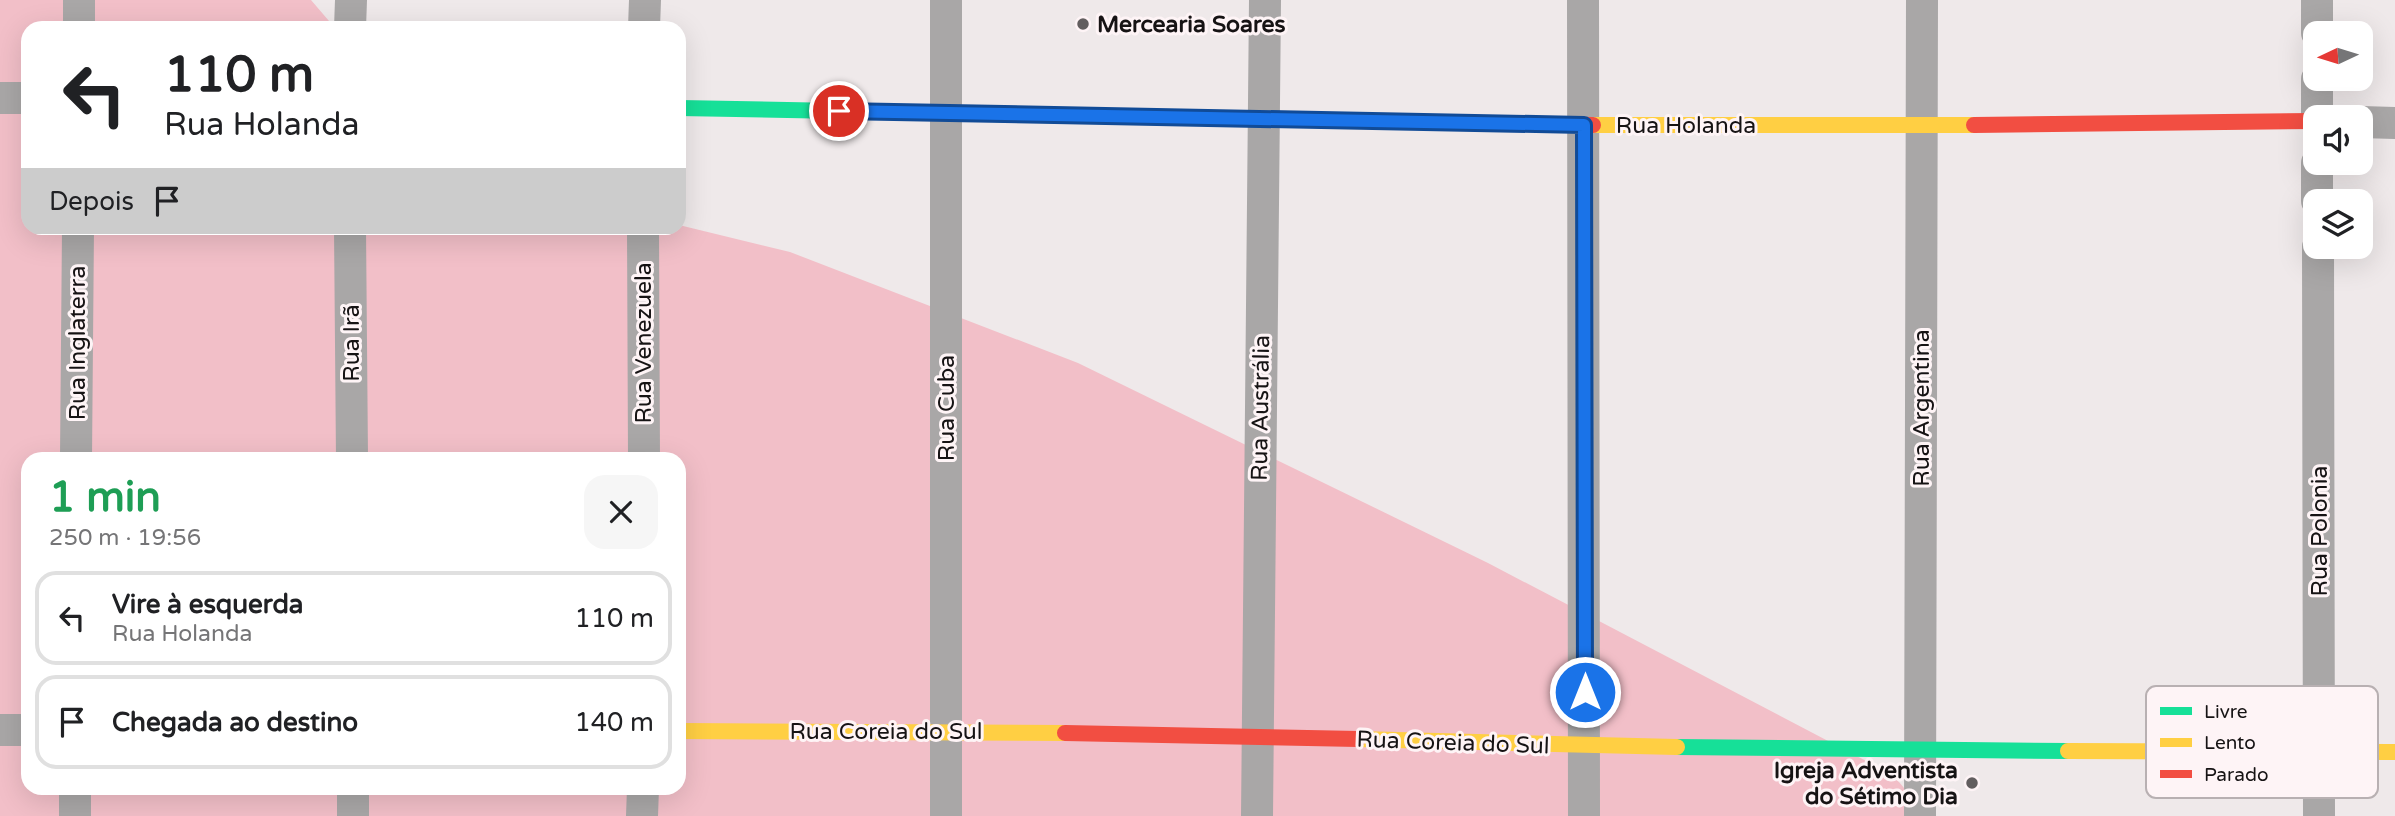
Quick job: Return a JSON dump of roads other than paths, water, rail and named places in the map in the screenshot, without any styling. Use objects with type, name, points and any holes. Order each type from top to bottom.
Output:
[{"type":"street","points":[[79,0],[79,21]]},
{"type":"street","points":[[350,21],[351,0]]},
{"type":"street","points":[[644,21],[645,0]]},
{"type":"street","name":"Rua Cuba","points":[[946,0],[946,816]]},
{"type":"street","name":"Rua Austrália","points":[[1257,816],[1265,0]]},
{"type":"street","points":[[1583,0],[1584,816]]},
{"type":"street","name":"Rua Argentina","points":[[1920,816],[1922,0]]},
{"type":"street","points":[[2317,0],[2317,21]]},
{"type":"street","points":[[0,98],[21,98]]},
{"type":"street","name":"Rua Holanda","points":[[686,108],[1584,125],[1922,126],[2303,119]]},
{"type":"street","points":[[2373,122],[2395,123]]},
{"type":"street","name":"Rua Inglaterra","points":[[76,452],[78,235]]},
{"type":"street","name":"Rua Irã","points":[[350,235],[352,452]]},
{"type":"street","name":"Rua Venezuela","points":[[643,235],[644,452]]},
{"type":"street","name":"Rua Polonia","points":[[2318,259],[2319,686]]},
{"type":"street","points":[[0,730],[21,730]]},
{"type":"street","name":"Rua Coreia do Sul","points":[[686,731],[947,731],[1257,736],[1585,746],[2146,750]]},
{"type":"street","points":[[75,795],[75,816]]},
{"type":"street","points":[[353,795],[353,816]]},
{"type":"street","points":[[642,816],[643,795]]},
{"type":"street","name":"Rua Polonia","points":[[2319,798],[2319,816]]},
{"type":"place","name":"Mercearia Soares","points":[[1083,24]]},
{"type":"place","name":"Igreja Adventista do Sétimo Dia","points":[[1972,783]]}]
